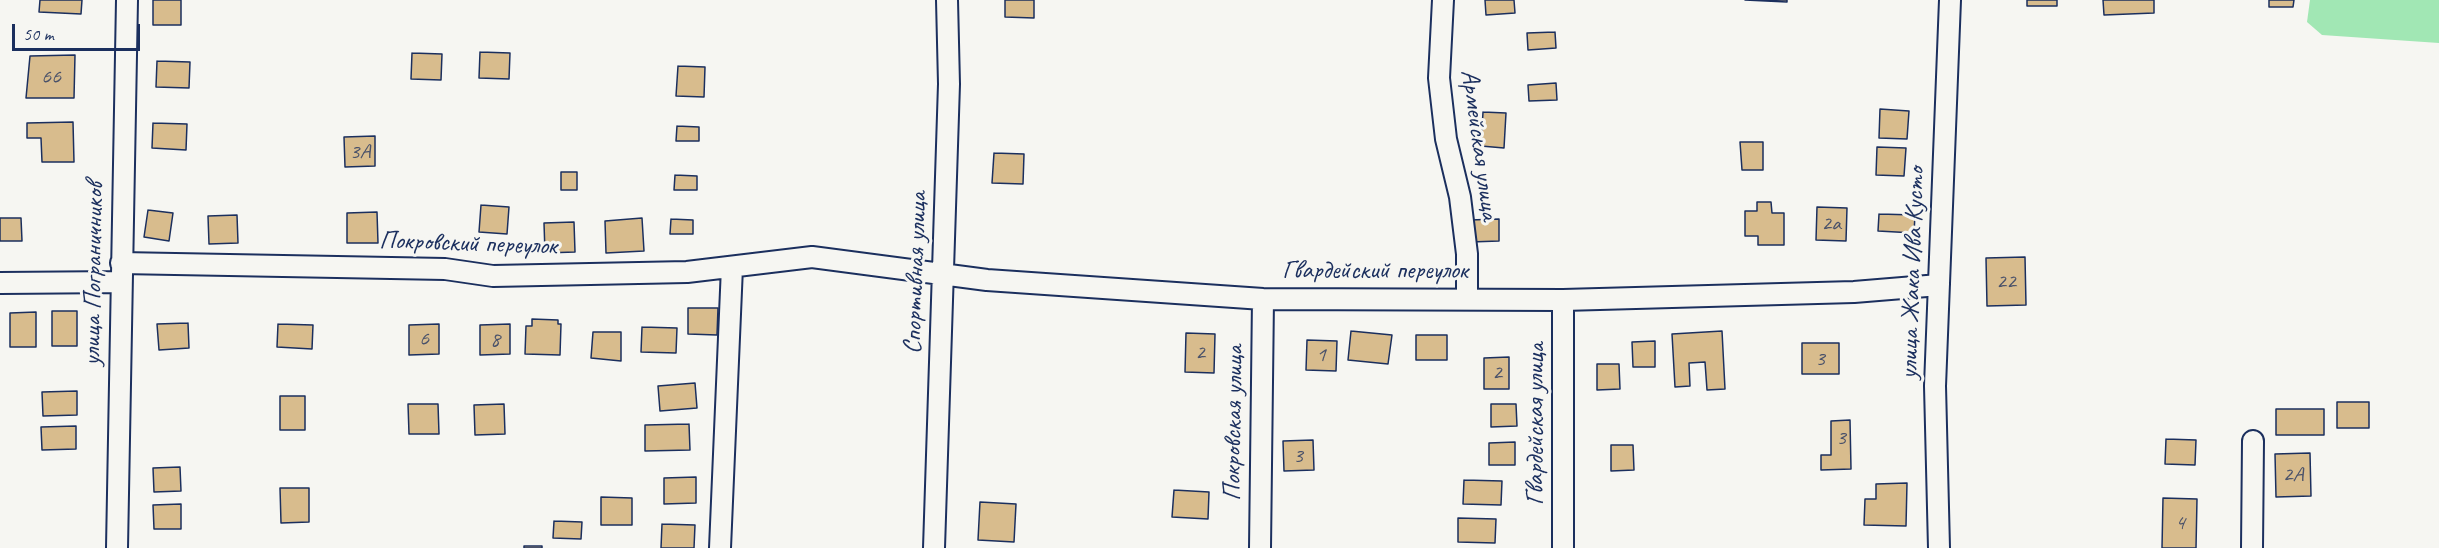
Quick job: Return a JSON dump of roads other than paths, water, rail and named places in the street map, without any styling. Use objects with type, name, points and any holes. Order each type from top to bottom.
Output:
[{"type":"street","name":"улица Пограничников","points":[[117,548],[127,0]]},
{"type":"street","name":"Спортивная улица","points":[[934,548],[949,84],[948,0]]},
{"type":"street","name":"Армейская улица","points":[[1443,0],[1439,78],[1446,139],[1460,197],[1465,243],[1467,298]]},
{"type":"street","name":"улица Жака Ива Кусто","points":[[1939,548],[1935,386],[1950,0]]},
{"type":"street","name":"Покровский переулок","points":[[0,283],[121,273],[445,269],[492,276],[687,272],[812,257]]},
{"type":"street","name":"Гвардейский переулок","points":[[812,257],[987,280],[1263,299],[1563,300],[1854,292],[1939,285]]},
{"type":"street","points":[[720,548],[732,267]]},
{"type":"street","name":"Покровская улица","points":[[1260,548],[1263,299]]},
{"type":"street","name":"Гвардейская улица","points":[[1563,300],[1563,548]]},
{"type":"street","points":[[2252,548],[2253,441]]}]
